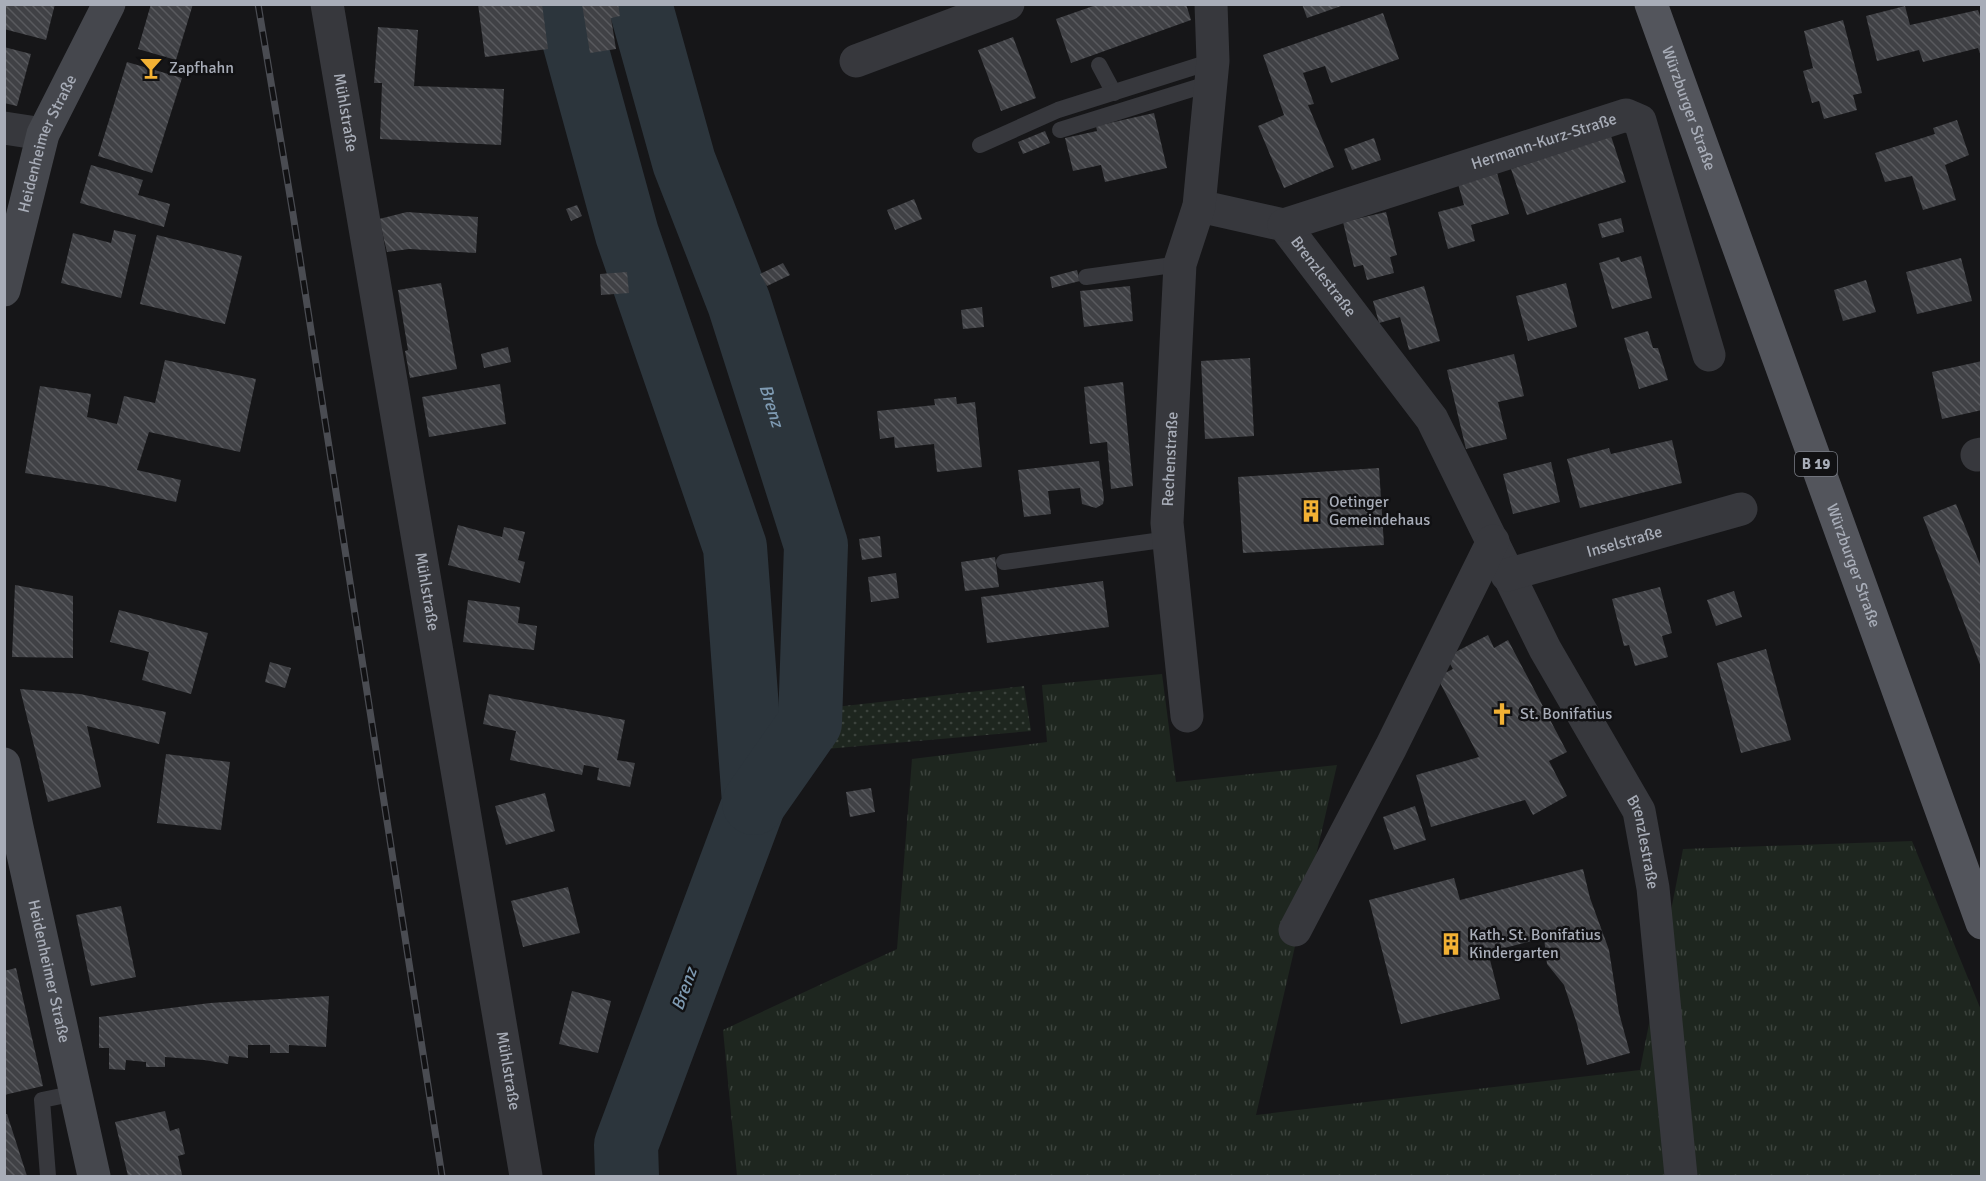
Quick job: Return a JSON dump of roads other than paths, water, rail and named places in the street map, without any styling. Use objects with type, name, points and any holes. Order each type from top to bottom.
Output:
[{"type":"main road","name":"Würzburger Straße","points":[[1651,4],[1982,923]]},
{"type":"street","name":"Heidenheimer Straße","points":[[4,290],[43,134],[109,4]]},
{"type":"street","name":"Mühlstraße","points":[[327,4],[526,1176]]},
{"type":"street","points":[[856,61],[970,11],[1008,4]]},
{"type":"street","points":[[1200,206],[1212,72],[1211,4]]},
{"type":"street","name":"Hermann-Kurz-Straße","points":[[1284,225],[1626,115],[1640,121],[1709,355]]},
{"type":"street","points":[[4,128],[43,134]]},
{"type":"street","name":"Brenzlestraße","points":[[1200,206],[1284,225],[1432,419],[1545,649],[1640,811],[1653,888],[1682,1176]]},
{"type":"street","name":"Rechenstraße","points":[[1187,716],[1167,523],[1180,264],[1200,206]]},
{"type":"street","name":"Inselstraße","points":[[1508,575],[1741,509]]},
{"type":"street","points":[[1295,930],[1391,747],[1493,541]]},
{"type":"street","name":"Heidenheimer Straße","points":[[4,764],[94,1176]]},
{"type":"lane","points":[[1099,65],[1114,93]]},
{"type":"lane","points":[[980,145],[1058,110],[1114,93],[1212,72]]},
{"type":"lane","points":[[1060,130],[1212,72]]},
{"type":"lane","points":[[1086,277],[1180,264]]},
{"type":"lane","points":[[1004,562],[1169,539]]},
{"type":"lane","points":[[48,1176],[42,1100],[76,1093]]},
{"type":"waterway","name":"Brenz","points":[[564,4],[627,234],[735,547],[754,803],[626,1145],[627,1176]]},
{"type":"waterway","name":"Brenz","points":[[640,4],[684,162],[739,303],[816,545],[810,723],[754,803]]},
{"type":"railway","points":[[258,4],[293,214],[442,1176]]},
{"type":"place","name":"Zapfhahn","points":[[151,68]]},
{"type":"place","name":"Oetinger Gemeindehaus","points":[[1311,511]]},
{"type":"place","name":"St. Bonifatius","points":[[1502,714]]},
{"type":"place","name":"Kath. St. Bonifatius Kindergarten","points":[[1451,944]]}]
